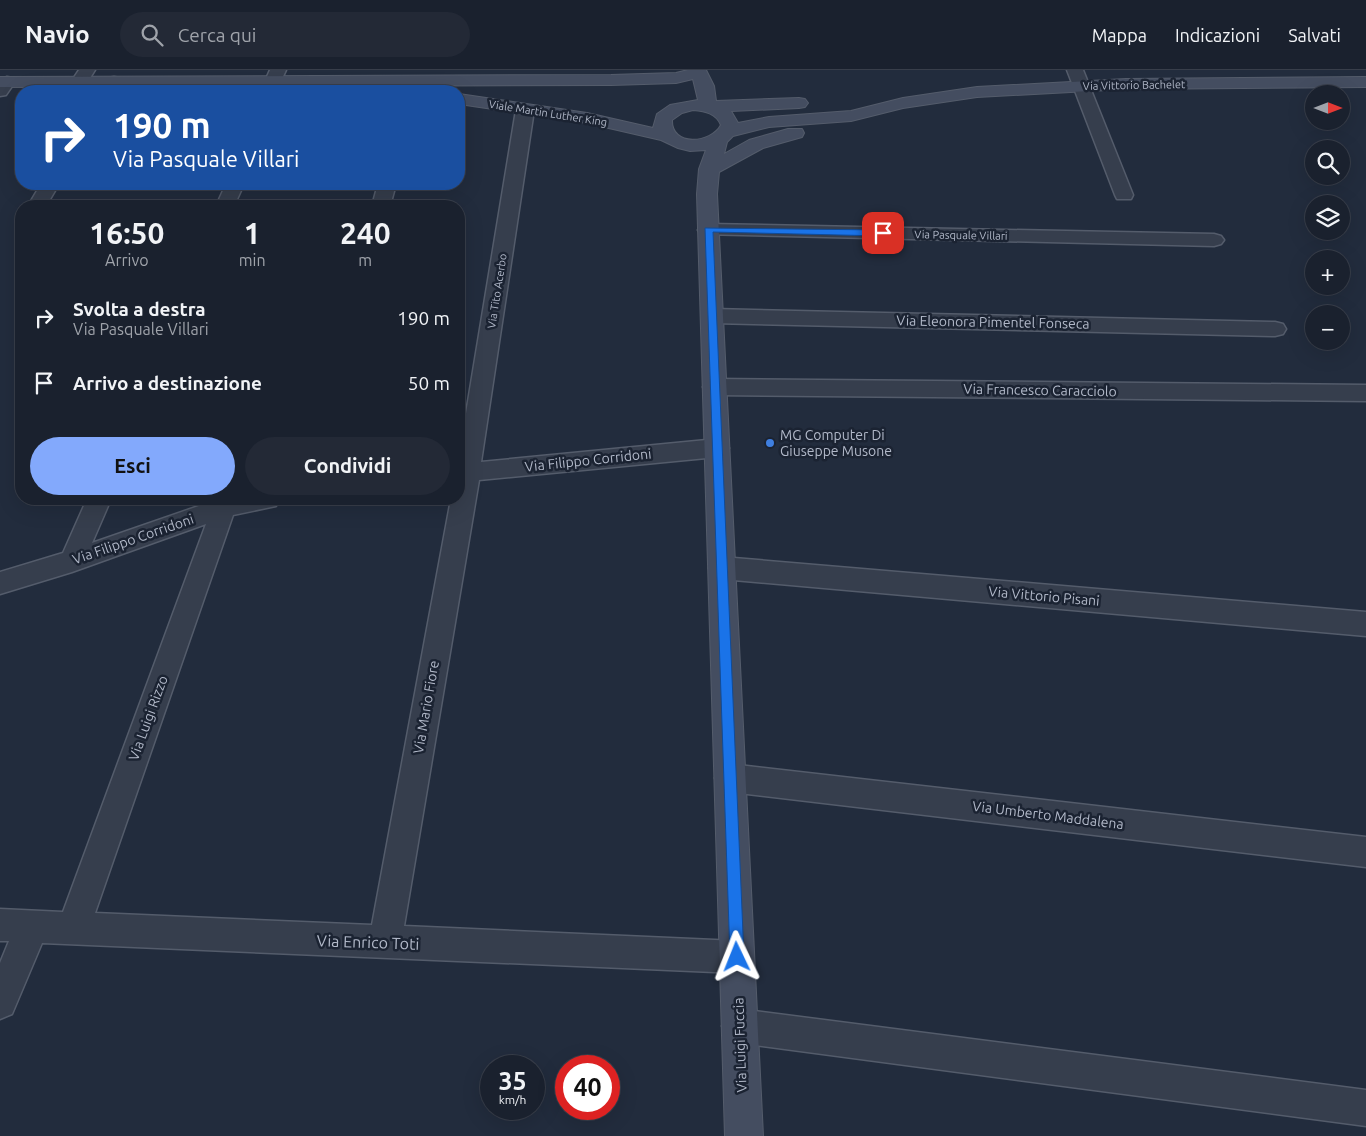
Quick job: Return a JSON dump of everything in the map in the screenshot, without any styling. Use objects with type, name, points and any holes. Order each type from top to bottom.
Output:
[{"type":"street","name":"Viale Martin Luther King","points":[[2,85],[83,76],[106,85]]},
{"type":"street","points":[[700,76],[685,106],[668,113],[663,118],[661,124],[669,138],[692,155],[709,172],[724,159],[756,144],[903,103]]},
{"type":"street","points":[[700,76],[708,107]]},
{"type":"street","points":[[611,80],[700,76],[723,94],[774,103]]},
{"type":"street","points":[[1078,78],[1124,195]]},
{"type":"street","name":"Via Vittorio Bachelet","points":[[903,103],[1078,78],[1366,82]]},
{"type":"street","name":"Viale Martin Luther King","points":[[166,85],[277,81],[611,80]]},
{"type":"street","points":[[611,80],[637,84],[685,106],[708,107],[774,103],[903,103]]},
{"type":"street","name":"Viale Martin Luther King","points":[[363,81],[383,85]]},
{"type":"street","name":"Viale Martin Luther King","points":[[465,100],[587,118],[690,145],[769,122],[851,116]]},
{"type":"street","points":[[708,107],[724,114],[730,125],[724,136]]},
{"type":"street","name":"Via Tito Acerbo","points":[[465,460],[525,110]]},
{"type":"street","name":"Via Luigi Fuccia","points":[[724,136],[709,172],[708,230],[744,1136]]},
{"type":"street","name":"Via Pasquale Villari","points":[[708,230],[1214,240]]},
{"type":"street","name":"Via Eleonora Pimentel Fonseca","points":[[712,316],[1275,329]]},
{"type":"street","name":"Via Francesco Caracciolo","points":[[714,386],[1366,393]]},
{"type":"street","name":"Via Filippo Corridoni","points":[[465,472],[717,448]]},
{"type":"street","points":[[72,561],[96,505]]},
{"type":"street","name":"Via Filippo Corridoni","points":[[0,583],[72,561],[224,507],[235,505]]},
{"type":"street","name":"Via Mario Fiore","points":[[385,942],[458,505]]},
{"type":"street","name":"Via Luigi Rizzo","points":[[73,929],[224,507]]},
{"type":"street","name":"Via Vittorio Pisani","points":[[722,568],[1366,624]]},
{"type":"street","name":"Via Umberto Maddalena","points":[[730,778],[1366,852]]},
{"type":"street","name":"Via Enrico Toti","points":[[0,925],[737,957]]},
{"type":"street","points":[[0,1002],[32,927]]},
{"type":"street","points":[[739,1026],[1366,1108]]},
{"type":"place","name":"MG Computer Di Giuseppe Musone","points":[[770,443]]},
{"type":"route","points":[[737,957],[708,230],[883,233]]}]
